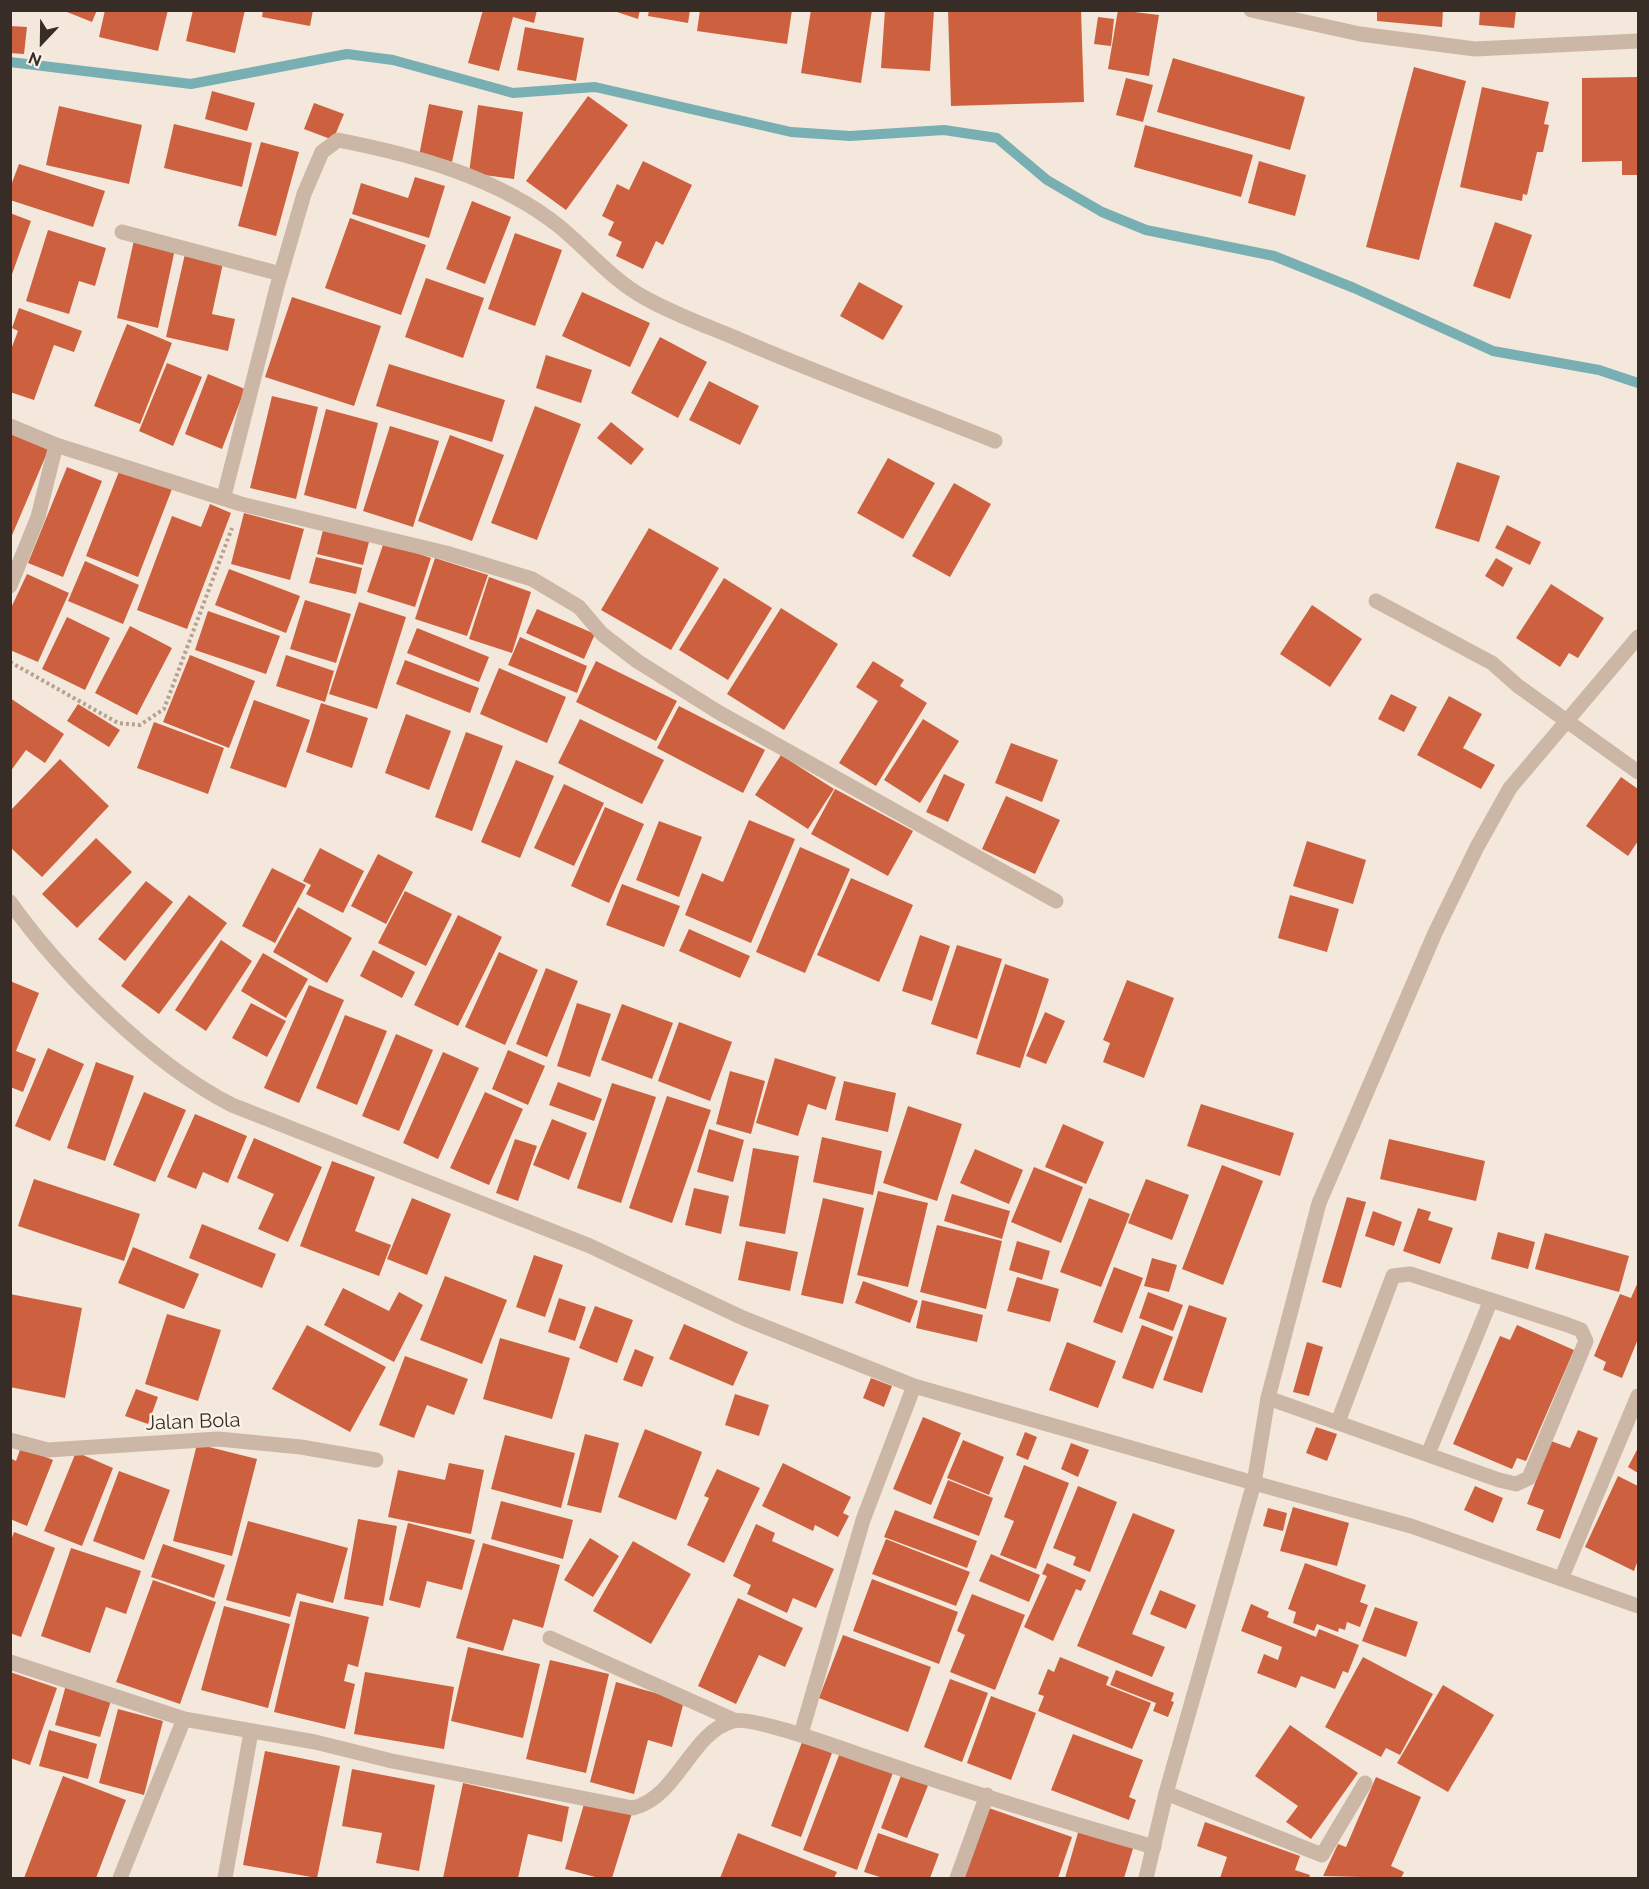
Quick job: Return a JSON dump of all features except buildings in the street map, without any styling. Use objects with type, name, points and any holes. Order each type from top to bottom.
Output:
[{"type":"street","points":[[1251,10],[1360,34],[1474,49],[1638,41]]},
{"type":"street","points":[[224,496],[304,194],[322,152],[338,140],[447,169],[517,198],[560,227],[591,258],[644,298],[669,311],[821,375],[995,441]]},
{"type":"street","points":[[122,232],[281,274]]},
{"type":"street","points":[[10,426],[56,445],[224,496],[241,504],[446,553],[531,579],[579,607],[602,634],[637,661],[718,712],[1056,901]]},
{"type":"street","points":[[10,586],[38,517],[56,445]]},
{"type":"street","points":[[1376,601],[1482,657],[1638,772]]},
{"type":"street","points":[[1146,1878],[1166,1793],[1254,1483],[1268,1398],[1319,1203],[1435,933],[1477,847],[1510,788],[1569,722],[1638,637]]},
{"type":"street","points":[[10,902],[69,974],[151,1051],[198,1088],[232,1106],[590,1246],[743,1318],[914,1386],[1411,1526],[1638,1606]]},
{"type":"street","points":[[1268,1398],[1516,1484],[1529,1478],[1586,1341],[1581,1330],[1410,1274],[1393,1276],[1338,1422]]},
{"type":"street","points":[[1428,1454],[1491,1300]]},
{"type":"street","points":[[801,1734],[863,1520],[914,1386]]},
{"type":"street","points":[[1561,1579],[1638,1396]]},
{"type":"street","name":"Jalan Bola","points":[[10,1440],[48,1450],[218,1439],[291,1446],[376,1460]]},
{"type":"street","points":[[550,1638],[734,1720],[801,1734],[987,1795],[1154,1846]]},
{"type":"street","points":[[10,1662],[184,1719],[315,1742],[392,1761],[633,1808],[657,1798],[711,1734],[734,1720]]},
{"type":"street","points":[[120,1878],[184,1719]]},
{"type":"street","points":[[225,1878],[251,1732]]},
{"type":"street","points":[[1166,1793],[1322,1855],[1365,1783]]},
{"type":"street","points":[[957,1878],[987,1795]]},
{"type":"path","points":[[10,662],[118,723],[140,725],[164,709],[241,504]]},
{"type":"waterway","points":[[10,62],[191,84],[347,54],[393,60],[513,93],[595,87],[791,132],[850,136],[944,130],[997,138],[1047,180],[1102,212],[1146,230],[1274,256],[1354,288],[1493,351],[1599,370],[1638,383]]}]
